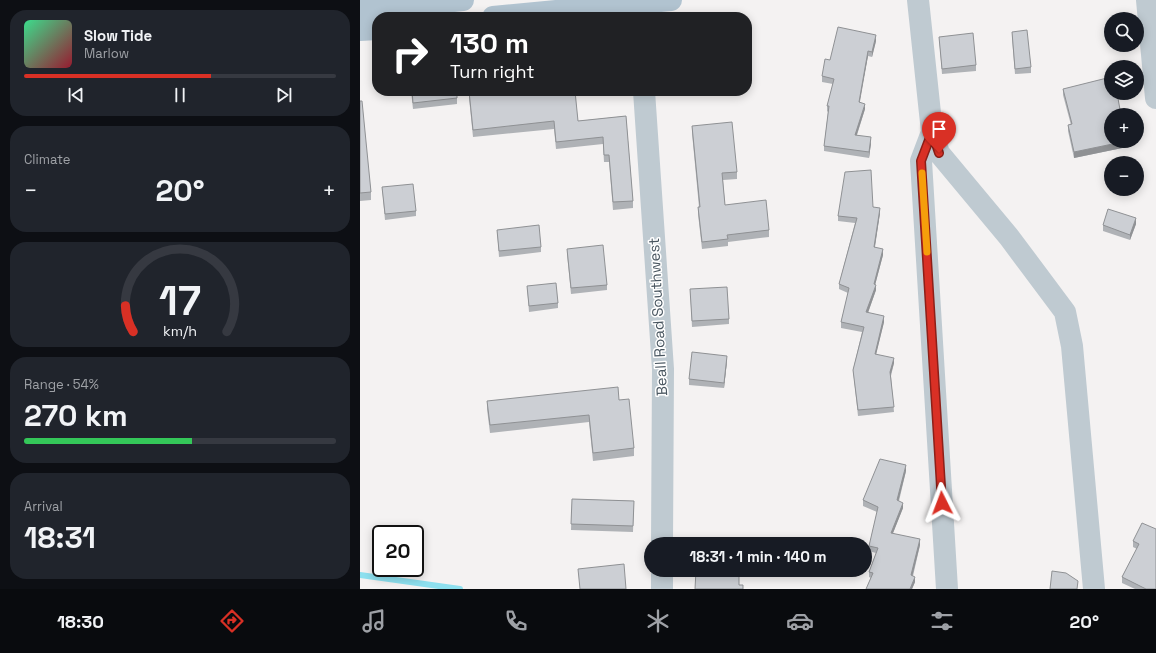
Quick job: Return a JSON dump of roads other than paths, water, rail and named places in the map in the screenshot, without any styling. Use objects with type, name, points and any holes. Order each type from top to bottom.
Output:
[{"type":"main road","points":[[360,10],[463,0]]},
{"type":"main road","points":[[597,12],[639,10],[671,0]]},
{"type":"main road","points":[[360,30],[372,29]]},
{"type":"street","points":[[918,0],[932,132],[939,153],[1010,237],[1065,312],[1072,346],[1094,589]]},
{"type":"street","points":[[1147,0],[1156,98]]},
{"type":"street","name":"Beall Road Southwest","points":[[644,96],[663,369],[662,537]]},
{"type":"street","points":[[932,132],[921,161],[947,589]]},
{"type":"street","points":[[662,577],[662,589]]},
{"type":"waterway","points":[[360,575],[460,589]]}]
